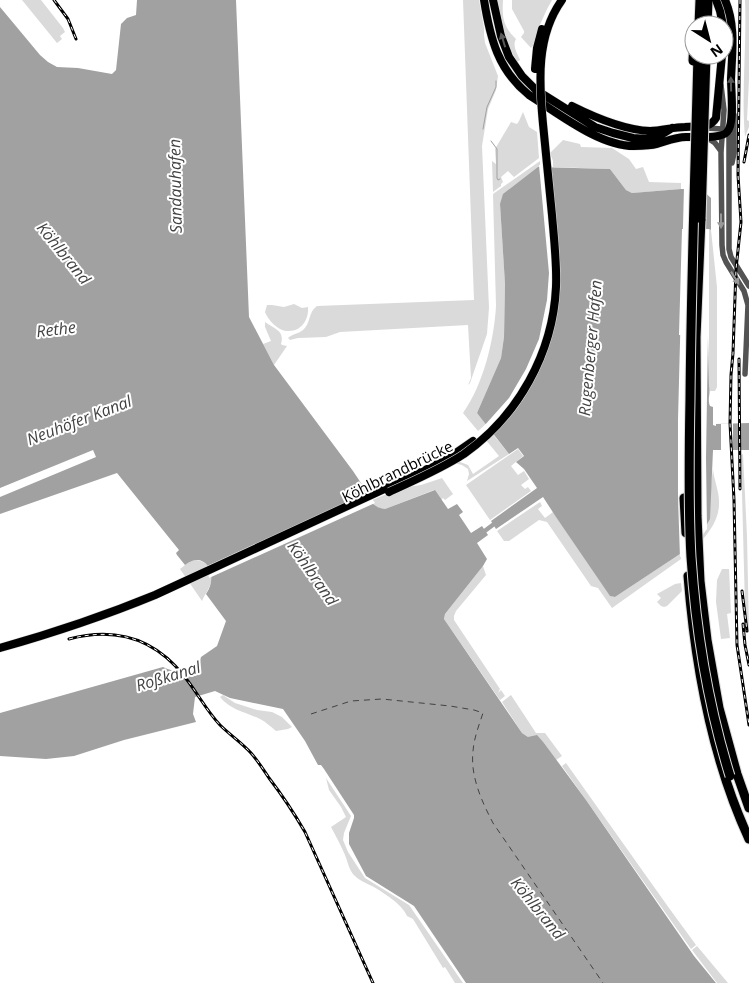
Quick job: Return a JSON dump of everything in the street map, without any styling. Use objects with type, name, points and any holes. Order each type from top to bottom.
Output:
[{"type":"highway","points":[[694,15],[695,0]]},
{"type":"highway","points":[[699,15],[700,0]]},
{"type":"highway","points":[[708,0],[708,15]]},
{"type":"highway","points":[[693,65],[684,434],[686,550],[693,631],[709,721],[725,778],[749,839]]},
{"type":"highway","points":[[698,65],[690,356],[689,498],[691,555],[698,631],[706,683],[730,776],[749,827]]},
{"type":"highway","points":[[706,65],[696,337],[697,527],[703,613],[714,682],[730,753],[749,808]]},
{"type":"main road","points":[[484,0],[493,44],[506,72],[519,87],[529,96],[575,124],[641,145],[655,144],[680,137],[706,137],[724,132],[730,124],[732,102],[732,28],[725,0]]},
{"type":"main road","points":[[493,0],[503,42],[512,62],[536,90],[599,129],[642,139],[659,136],[669,130]]},
{"type":"main road","name":"Köhlbrandbrücke","points":[[0,648],[58,631],[135,603],[422,472],[462,450],[497,418],[518,390],[532,365],[542,338],[549,308],[551,249],[537,111],[535,69],[540,34],[548,13],[556,0]]},
{"type":"main road","name":"Köhlbrandbrücke","points":[[0,652],[79,628],[156,599],[428,474],[450,463],[473,447],[506,415],[522,393],[539,361],[550,331],[554,308],[556,256],[542,112],[540,69],[542,49],[547,30],[562,0]]},
{"type":"main road","points":[[716,0],[721,15]]},
{"type":"main road","points":[[554,100],[593,116],[636,129],[651,131],[703,127],[711,124],[716,118],[721,65]]},
{"type":"street","points":[[720,83],[724,110],[721,233],[723,255],[727,265],[744,291],[748,305],[745,374]]},
{"type":"street","points":[[730,174],[734,153],[735,117],[732,102]]},
{"type":"street","points":[[703,127],[724,132],[730,138],[729,248],[731,257],[749,286]]},
{"type":"street","points":[[706,137],[718,146],[722,152]]},
{"type":"shaded area","points":[[22,0],[41,0],[63,28],[65,32],[60,36],[62,39],[57,43]]},
{"type":"shaded area","points":[[463,0],[479,0],[485,43],[498,76],[496,90],[488,109],[482,146],[489,308],[487,334],[470,383],[468,385],[471,378],[468,325],[340,332],[326,337],[290,340],[288,338],[306,327],[312,311],[317,306],[474,300]]},
{"type":"shaded area","points":[[497,0],[503,0],[504,21],[508,30],[516,39],[515,47],[520,60],[517,62],[507,43]]},
{"type":"shaded area","points":[[512,0],[552,0],[531,48],[521,37],[524,31],[512,9]]},
{"type":"shaded area","points":[[745,0],[749,0],[747,120],[749,121],[749,127],[745,137],[744,103]]},
{"type":"shaded area","points":[[523,112],[529,127],[537,132],[539,158],[514,177],[508,171],[501,177],[503,182],[501,186],[493,192],[492,161],[496,164],[495,149],[511,122],[517,124]]},
{"type":"shaded area","points":[[563,140],[580,144],[581,147],[612,148],[629,159],[636,169],[643,167],[649,182],[681,183],[681,189],[632,193],[626,190],[610,169],[553,167],[550,153]]},
{"type":"shaded area","points":[[540,161],[540,167],[500,204],[505,284],[504,337],[501,358],[477,413],[486,424],[478,431],[463,413],[482,376],[493,334],[496,306],[493,194]]},
{"type":"shaded area","points":[[709,229],[711,230],[717,287],[717,387],[715,391],[710,391],[709,386]]},
{"type":"shaded area","points":[[294,304],[302,308],[308,307],[306,320],[298,329],[281,330],[271,322],[265,312],[267,305],[284,307]]},
{"type":"shaded area","points":[[265,322],[280,333],[281,344],[287,346],[274,365],[263,344],[271,341],[265,327]]},
{"type":"shaded area","points":[[492,433],[509,454],[467,481],[468,469],[454,463],[455,460],[468,465],[473,474],[499,456],[485,439]]},
{"type":"shaded area","points":[[518,449],[523,456],[511,466],[518,475],[524,471],[529,479],[521,485],[525,489],[528,487],[531,491],[490,520],[466,485]]},
{"type":"shaded area","points":[[743,454],[749,633],[745,607],[741,455]]},
{"type":"shaded area","points":[[713,469],[719,497],[718,514],[709,532],[696,547],[710,513]]},
{"type":"shaded area","points":[[442,478],[453,494],[445,500],[443,498],[441,500],[434,490],[385,509],[376,507],[370,501],[401,488],[421,485]]},
{"type":"shaded area","points":[[540,502],[542,506],[538,509],[545,518],[553,512],[611,596],[615,597],[680,554],[681,559],[612,608],[598,588],[591,586],[547,522],[539,520],[509,541],[504,541],[497,531]]},
{"type":"shaded area","points":[[196,560],[206,564],[210,569],[212,578],[202,601],[180,569],[190,561]]},
{"type":"shaded area","points":[[483,566],[486,575],[456,611],[454,620],[500,689],[498,693],[501,690],[505,696],[500,700],[444,619],[445,614]]},
{"type":"shaded area","points":[[722,569],[729,569],[731,613],[727,614],[730,638],[721,639],[716,602],[717,580]]},
{"type":"shaded area","points":[[681,583],[682,591],[667,606],[661,606],[657,602],[661,598],[657,594],[675,584]]},
{"type":"shaded area","points":[[223,695],[235,703],[257,710],[272,712],[282,717],[292,727],[276,731],[260,719],[228,705],[220,697]]},
{"type":"shaded area","points":[[511,695],[536,733],[545,733],[562,756],[556,760],[544,743],[522,733],[502,702]]},
{"type":"shaded area","points":[[566,763],[696,945],[691,949],[562,766]]},
{"type":"shaded area","points":[[326,778],[351,816],[343,840],[348,852],[365,878],[409,905],[463,983],[455,983],[445,967],[443,968],[413,919],[407,916],[401,907],[351,872],[331,827],[346,817],[329,790]]},
{"type":"shaded area","points":[[697,946],[728,983],[717,983],[692,950]]},
{"type":"water","points":[[137,0],[236,0],[249,317],[274,365],[353,471],[373,504],[385,509],[435,490],[448,509],[457,504],[463,512],[459,515],[471,533],[482,526],[488,535],[477,543],[487,559],[445,614],[444,619],[522,733],[528,737],[537,735],[544,743],[586,800],[694,956],[716,983],[466,983],[414,906],[366,876],[349,844],[349,833],[354,815],[324,769],[321,765],[318,765],[305,741],[283,709],[230,698],[215,691],[195,697],[193,714],[196,722],[124,740],[74,756],[46,759],[0,756],[0,713],[163,667],[177,672],[189,670],[199,665],[201,657],[217,646],[226,621],[206,594],[211,579],[211,572],[208,566],[198,560],[185,565],[176,553],[179,550],[117,473],[0,514],[0,7],[48,62],[57,67],[78,68],[112,74],[116,70],[121,24],[127,18],[136,15]]},
{"type":"water","name":"Rugenberger Hafen","points":[[538,167],[610,169],[626,190],[632,193],[701,189],[711,198],[711,230],[682,229],[679,335],[708,337],[709,401],[710,406],[713,407],[713,425],[749,423],[749,450],[713,450],[710,519],[703,531],[680,554],[615,597],[610,596],[543,497],[496,529],[491,521],[537,488],[524,469],[516,462],[524,456],[518,448],[509,454],[477,413],[501,358],[504,337],[505,284],[500,204],[503,194]]},
{"type":"pier","points":[[539,165],[550,165],[560,263],[557,313],[545,357],[535,378],[514,412],[491,435],[484,426],[509,398],[526,369],[539,339],[547,300],[549,273]]},
{"type":"pier","points":[[697,186],[695,231],[685,231],[682,333],[708,335],[707,529],[698,541],[680,557],[678,420],[684,187]]},
{"type":"pier","points":[[733,423],[733,452],[721,453],[721,424]]},
{"type":"pier","points":[[93,450],[96,457],[0,497],[0,488]]},
{"type":"pier","points":[[368,493],[375,503],[209,578],[205,567]]},
{"type":"waterway","points":[[483,129],[487,107],[496,87],[496,81]]},
{"type":"waterway","points":[[491,141],[497,149],[497,178],[498,180],[500,179]]},
{"type":"waterway","points":[[482,533],[498,521]]},
{"type":"ferry route","points":[[311,714],[351,701],[382,699],[450,706],[483,713],[474,741],[473,770],[485,806],[493,823],[603,983]]},
{"type":"railway","points":[[54,0],[68,19],[76,39]]},
{"type":"railway","points":[[740,0],[738,175],[741,222],[736,269],[730,423],[734,500],[737,645],[749,725]]},
{"type":"railway","points":[[744,162],[749,135]]},
{"type":"railway","points":[[739,359],[740,489]]},
{"type":"railway","points":[[742,591],[747,631]]},
{"type":"railway","points":[[743,624],[749,665]]},
{"type":"railway","points":[[69,639],[102,634],[118,635],[132,639],[147,644],[160,652],[184,676],[215,719],[254,756],[297,818],[373,983]]},
{"type":"water label","name":"Sandauhafen","points":[[175,186]]},
{"type":"water label","name":"Köhlbrand","points":[[64,253]]},
{"type":"water label","name":"Rethe","points":[[56,329]]},
{"type":"water label","name":"Neuhöfer Kanal","points":[[79,420]]},
{"type":"water label","name":"Köhlbrand","points":[[313,573]]},
{"type":"water label","name":"Roßkanal","points":[[168,676]]},
{"type":"water label","name":"Köhlbrand","points":[[538,908]]}]
